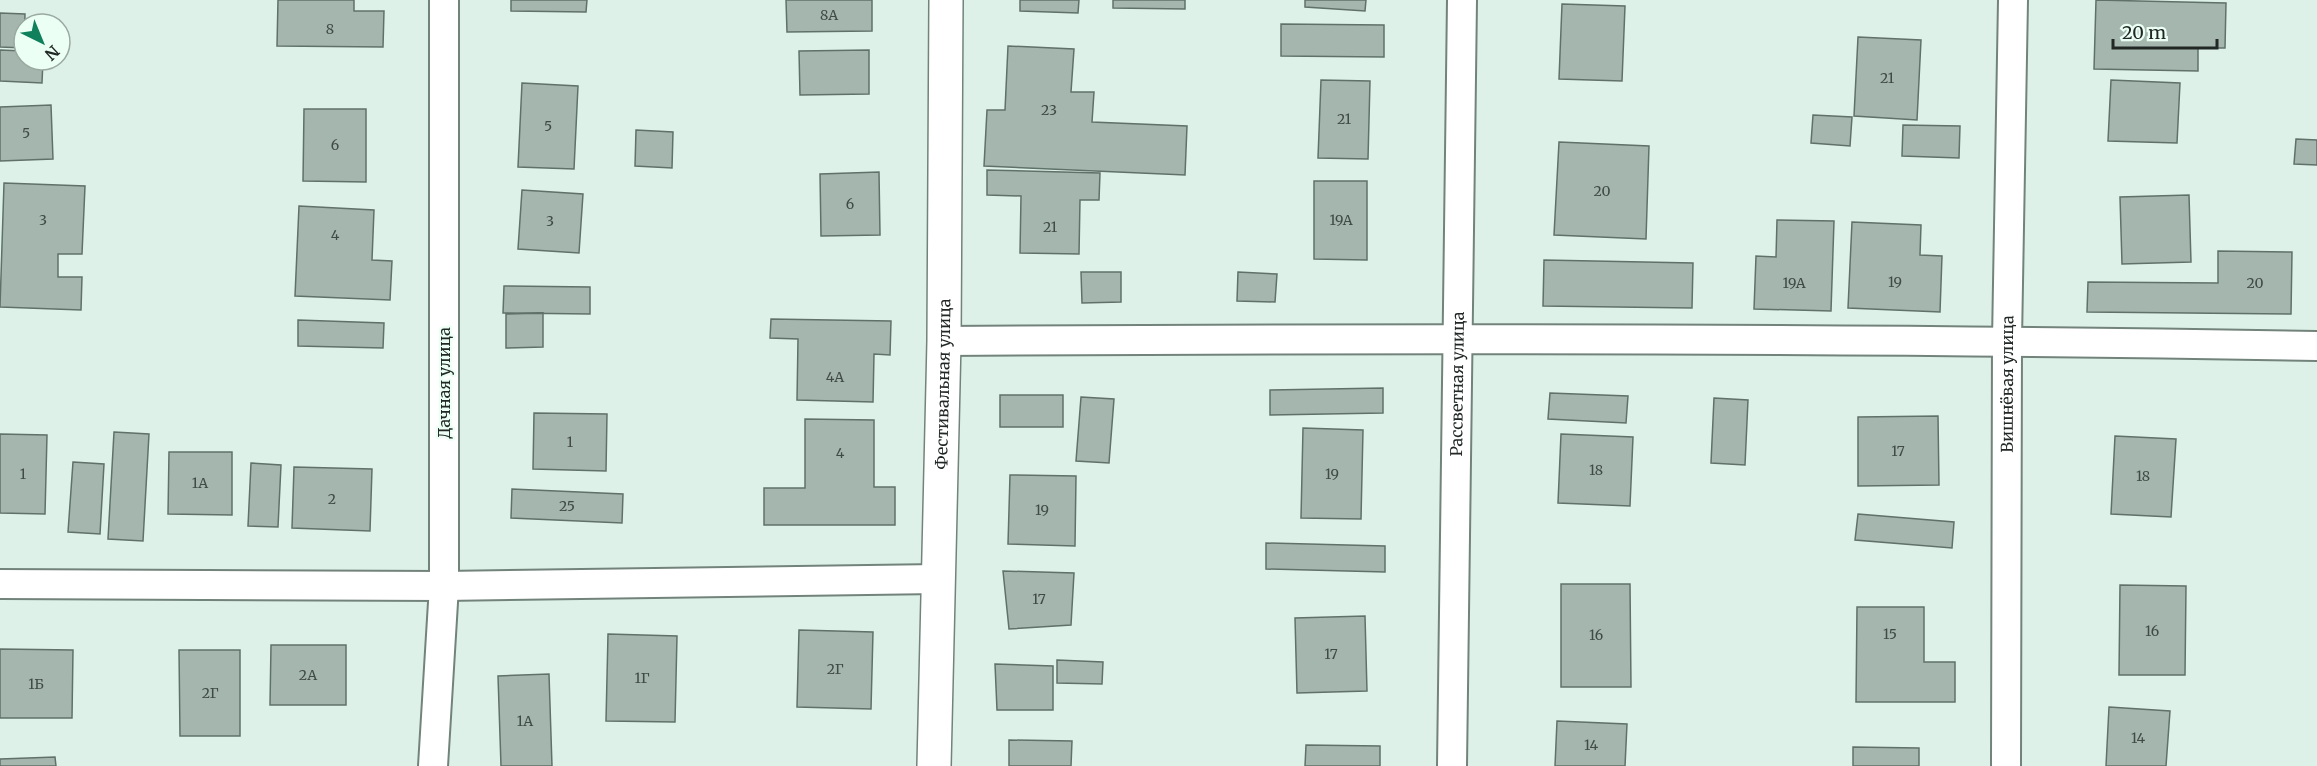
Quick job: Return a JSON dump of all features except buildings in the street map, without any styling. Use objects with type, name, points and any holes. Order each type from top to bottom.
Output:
[{"type":"street","name":"Дачная улица","points":[[433,766],[444,586],[444,0]]},
{"type":"street","name":"Фестивальная улица","points":[[934,766],[944,341],[946,0]]},
{"type":"street","name":"Рассветная улица","points":[[1452,766],[1462,0]]},
{"type":"street","name":"Вишнёвая улица","points":[[2006,766],[2007,340],[2013,0]]},
{"type":"street","points":[[944,341],[1458,338],[2007,340],[2317,346]]},
{"type":"street","points":[[0,584],[444,586],[938,579]]}]
